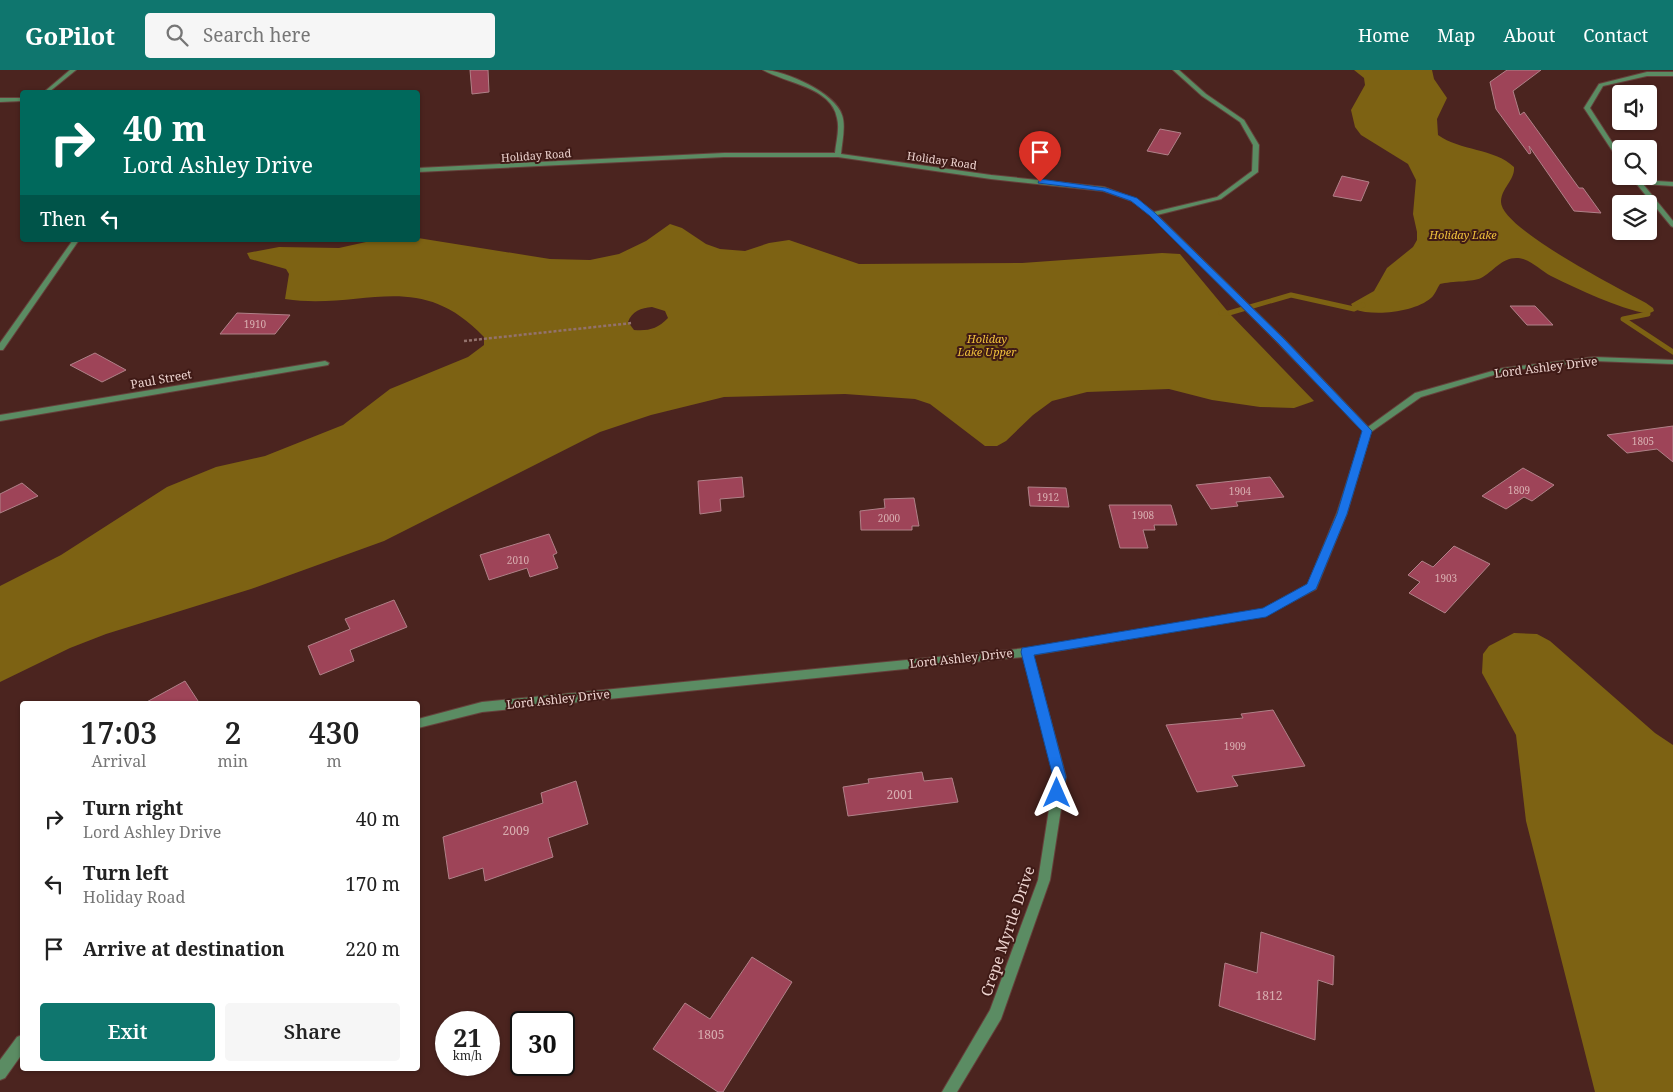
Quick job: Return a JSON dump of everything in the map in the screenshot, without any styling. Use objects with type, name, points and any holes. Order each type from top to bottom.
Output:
[{"type":"street","points":[[49,90],[74,70]]},
{"type":"street","points":[[766,70],[813,89],[834,103],[840,116],[838,155]]},
{"type":"street","points":[[1153,214],[1219,198],[1254,172],[1256,146],[1242,121],[1204,95],[1176,70]]},
{"type":"street","points":[[1612,146],[1587,108],[1602,85],[1647,74],[1673,74]]},
{"type":"street","points":[[0,100],[20,100]]},
{"type":"street","name":"Holiday Road","points":[[420,170],[724,155],[838,155],[991,177],[1104,189],[1134,200],[1153,214],[1281,341],[1367,431]]},
{"type":"street","points":[[1657,182],[1673,184]]},
{"type":"street","points":[[1640,185],[1673,225]]},
{"type":"street","points":[[0,348],[75,242]]},
{"type":"street","name":"Lord Ashley Drive","points":[[420,722],[482,707],[1027,652],[1266,612],[1312,586],[1342,514],[1367,431],[1418,395],[1503,370],[1594,359],[1673,362]]},
{"type":"street","name":"Paul Street","points":[[0,418],[325,363]]},
{"type":"street","name":"Crepe Myrtle Drive","points":[[949,1092],[996,1014],[1044,880],[1060,777],[1027,652]]},
{"type":"street","points":[[0,1073],[20,1045]]},
{"type":"path","points":[[464,341],[632,323]]},
{"type":"water","name":"Holiday Lake","points":[[1354,70],[1432,70],[1434,79],[1447,98],[1437,119],[1438,135],[1456,144],[1497,156],[1514,167],[1513,176],[1501,201],[1506,213],[1540,242],[1589,272],[1646,303],[1654,311],[1648,314],[1611,303],[1563,282],[1527,261],[1518,258],[1512,258],[1503,262],[1481,278],[1440,284],[1431,298],[1415,307],[1383,313],[1372,313],[1354,309],[1351,304],[1374,291],[1387,268],[1413,247],[1417,240],[1417,232],[1413,214],[1416,180],[1408,164],[1361,135],[1355,127],[1351,110],[1365,85],[1364,78]]},
{"type":"water","name":"Holiday Lake Upper","points":[[670,224],[682,228],[706,244],[720,249],[745,251],[769,243],[789,240],[859,264],[1022,263],[1162,253],[1180,254],[1229,313],[1314,401],[1294,408],[1260,407],[1212,400],[1169,389],[1087,392],[1052,401],[1033,415],[1006,441],[997,446],[985,446],[930,404],[915,399],[845,394],[724,397],[651,415],[600,432],[384,541],[251,589],[106,634],[70,648],[0,682],[0,586],[61,555],[167,487],[216,467],[265,456],[343,425],[390,389],[468,357],[484,345],[484,337],[460,316],[436,303],[413,297],[389,296],[313,301],[285,299],[289,274],[286,269],[250,259],[247,253],[279,247],[339,248],[366,242],[420,242],[420,238],[550,259],[590,260],[619,254],[646,241]],"holes":[[[652,307],[665,311],[668,318],[660,325],[644,330],[634,330],[628,322],[637,311]]]},
{"type":"water","points":[[1514,633],[1537,634],[1550,641],[1655,733],[1673,745],[1673,1092],[1595,1092],[1526,821],[1516,735],[1482,673],[1483,654],[1489,646]]},
{"type":"building","points":[[470,70],[488,70],[489,92],[472,94]]},
{"type":"building","points":[[1507,70],[1541,70],[1513,91],[1520,115],[1524,112],[1579,188],[1583,188],[1601,213],[1574,211],[1529,146],[1531,153],[1529,154],[1496,109],[1490,82]]},
{"type":"building","points":[[1160,129],[1181,133],[1168,155],[1147,151]]},
{"type":"building","points":[[1342,176],[1369,182],[1361,201],[1333,196]]},
{"type":"building","points":[[1510,306],[1535,306],[1553,325],[1527,325]]},
{"type":"building","points":[[237,313],[290,315],[275,334],[220,334]]},
{"type":"building","points":[[95,353],[126,370],[102,382],[70,365]]},
{"type":"building","points":[[1673,426],[1673,462],[1657,449],[1627,453],[1607,435]]},
{"type":"building","points":[[1523,468],[1554,485],[1532,501],[1524,497],[1506,509],[1482,496]]},
{"type":"building","points":[[742,477],[744,497],[720,499],[721,511],[700,514],[698,481]]},
{"type":"building","points":[[1270,477],[1284,497],[1236,502],[1238,506],[1211,509],[1196,485]]},
{"type":"building","points":[[22,483],[38,496],[0,513],[0,494]]},
{"type":"building","points":[[1028,487],[1066,488],[1069,507],[1030,506]]},
{"type":"building","points":[[914,498],[919,526],[912,526],[912,530],[861,530],[860,511],[885,508],[884,499]]},
{"type":"building","points":[[1109,505],[1171,505],[1177,525],[1154,525],[1155,530],[1143,530],[1148,548],[1120,548]]},
{"type":"building","points":[[549,534],[557,553],[553,555],[558,568],[530,577],[527,568],[489,580],[480,555]]},
{"type":"building","points":[[1454,546],[1490,564],[1445,613],[1409,593],[1420,582],[1408,575],[1422,561],[1433,567]]},
{"type":"building","points":[[394,600],[407,627],[350,650],[354,661],[320,675],[308,646],[350,629],[345,619]]},
{"type":"building","points":[[185,681],[198,701],[148,701]]},
{"type":"building","points":[[1273,710],[1305,766],[1232,776],[1238,786],[1197,792],[1166,725],[1243,718],[1241,714]]},
{"type":"building","points":[[922,772],[924,781],[952,778],[958,802],[848,816],[843,787],[869,783],[868,779]]},
{"type":"building","points":[[576,781],[588,824],[548,838],[553,857],[485,881],[483,868],[449,879],[443,837],[543,803],[541,793]]},
{"type":"building","points":[[1261,932],[1334,956],[1333,985],[1318,980],[1315,1040],[1219,1006],[1225,963],[1257,973]]},
{"type":"building","points":[[752,957],[792,982],[723,1092],[718,1092],[653,1049],[685,1003],[710,1019]]},
{"type":"waterway","points":[[1221,313],[1229,313],[1291,295],[1354,309],[1363,305]]},
{"type":"waterway","points":[[1648,314],[1623,319],[1673,352]]},
{"type":"route","points":[[1040,182],[1104,189],[1134,200],[1153,214],[1281,341],[1367,431],[1342,514],[1312,586],[1266,612],[1027,652],[1060,777],[1057,793]]}]
